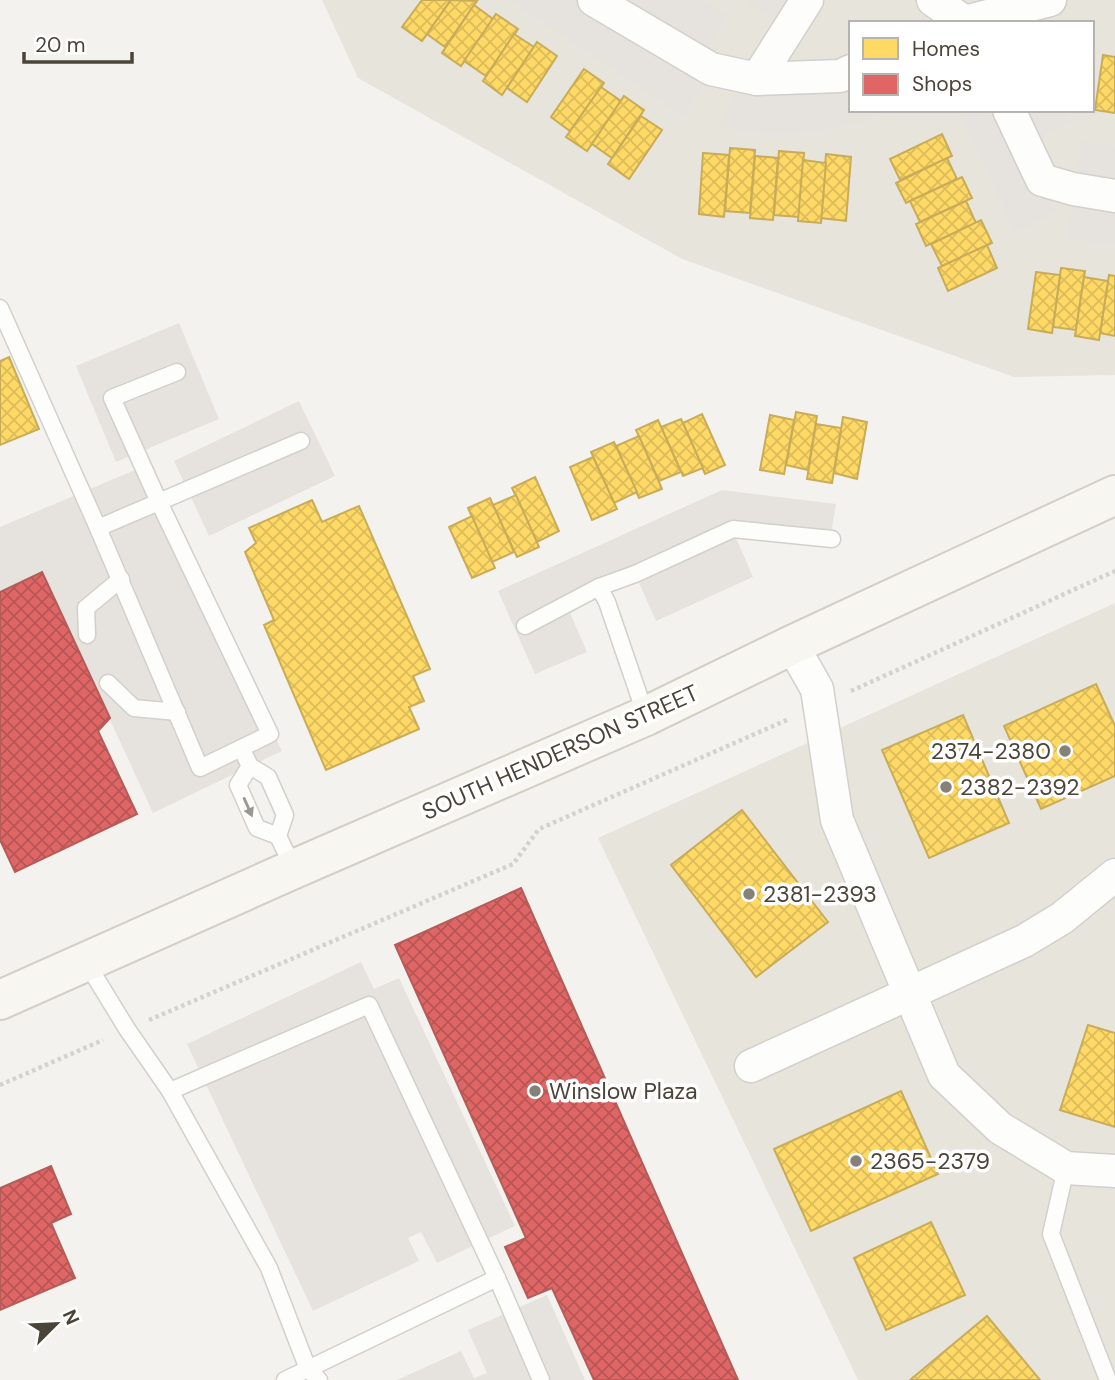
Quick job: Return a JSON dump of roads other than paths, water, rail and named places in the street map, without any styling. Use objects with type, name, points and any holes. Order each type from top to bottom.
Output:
[{"type":"street","points":[[594,0],[711,69],[757,79],[840,76],[849,72]]},
{"type":"street","points":[[757,79],[807,0]]},
{"type":"street","points":[[933,0],[963,21]]},
{"type":"street","points":[[968,21],[1050,0]]},
{"type":"street","points":[[1010,112],[1042,180],[1073,189],[1115,196]]},
{"type":"street","name":"SOUTH HENDERSON STREET","points":[[0,1000],[85,961],[286,852],[646,716],[1115,495]]},
{"type":"street","points":[[792,645],[817,689],[836,820],[943,1075],[1000,1128],[1066,1168],[1115,1171]]},
{"type":"street","points":[[751,1066],[1024,941],[1062,918],[1115,875]]},
{"type":"lane","points":[[0,308],[121,579],[200,768],[270,734],[112,398],[177,372]]},
{"type":"lane","points":[[98,527],[301,441]]},
{"type":"lane","points":[[525,626],[599,587],[635,574],[733,529],[832,539]]},
{"type":"lane","points":[[87,635],[86,608],[121,579]]},
{"type":"lane","points":[[599,587],[621,639],[646,716]]},
{"type":"lane","points":[[108,683],[134,708],[177,712]]},
{"type":"lane","points":[[242,747],[250,766],[268,777],[285,815],[286,852]]},
{"type":"lane","points":[[250,766],[238,785],[257,828],[286,852]]},
{"type":"lane","points":[[85,961],[170,1091],[269,1268],[314,1375]]},
{"type":"lane","points":[[170,1091],[369,1005],[497,1278],[541,1380]]},
{"type":"lane","points":[[1066,1168],[1051,1234],[1108,1380]]},
{"type":"lane","points":[[285,1380],[314,1375],[497,1278]]},
{"type":"place","name":"2374-2380","points":[[1065,751]]},
{"type":"place","name":"2382-2392","points":[[946,787]]},
{"type":"place","name":"2381-2393","points":[[749,894]]},
{"type":"place","name":"Winslow Plaza","points":[[535,1091]]},
{"type":"place","name":"2365-2379","points":[[856,1161]]}]
